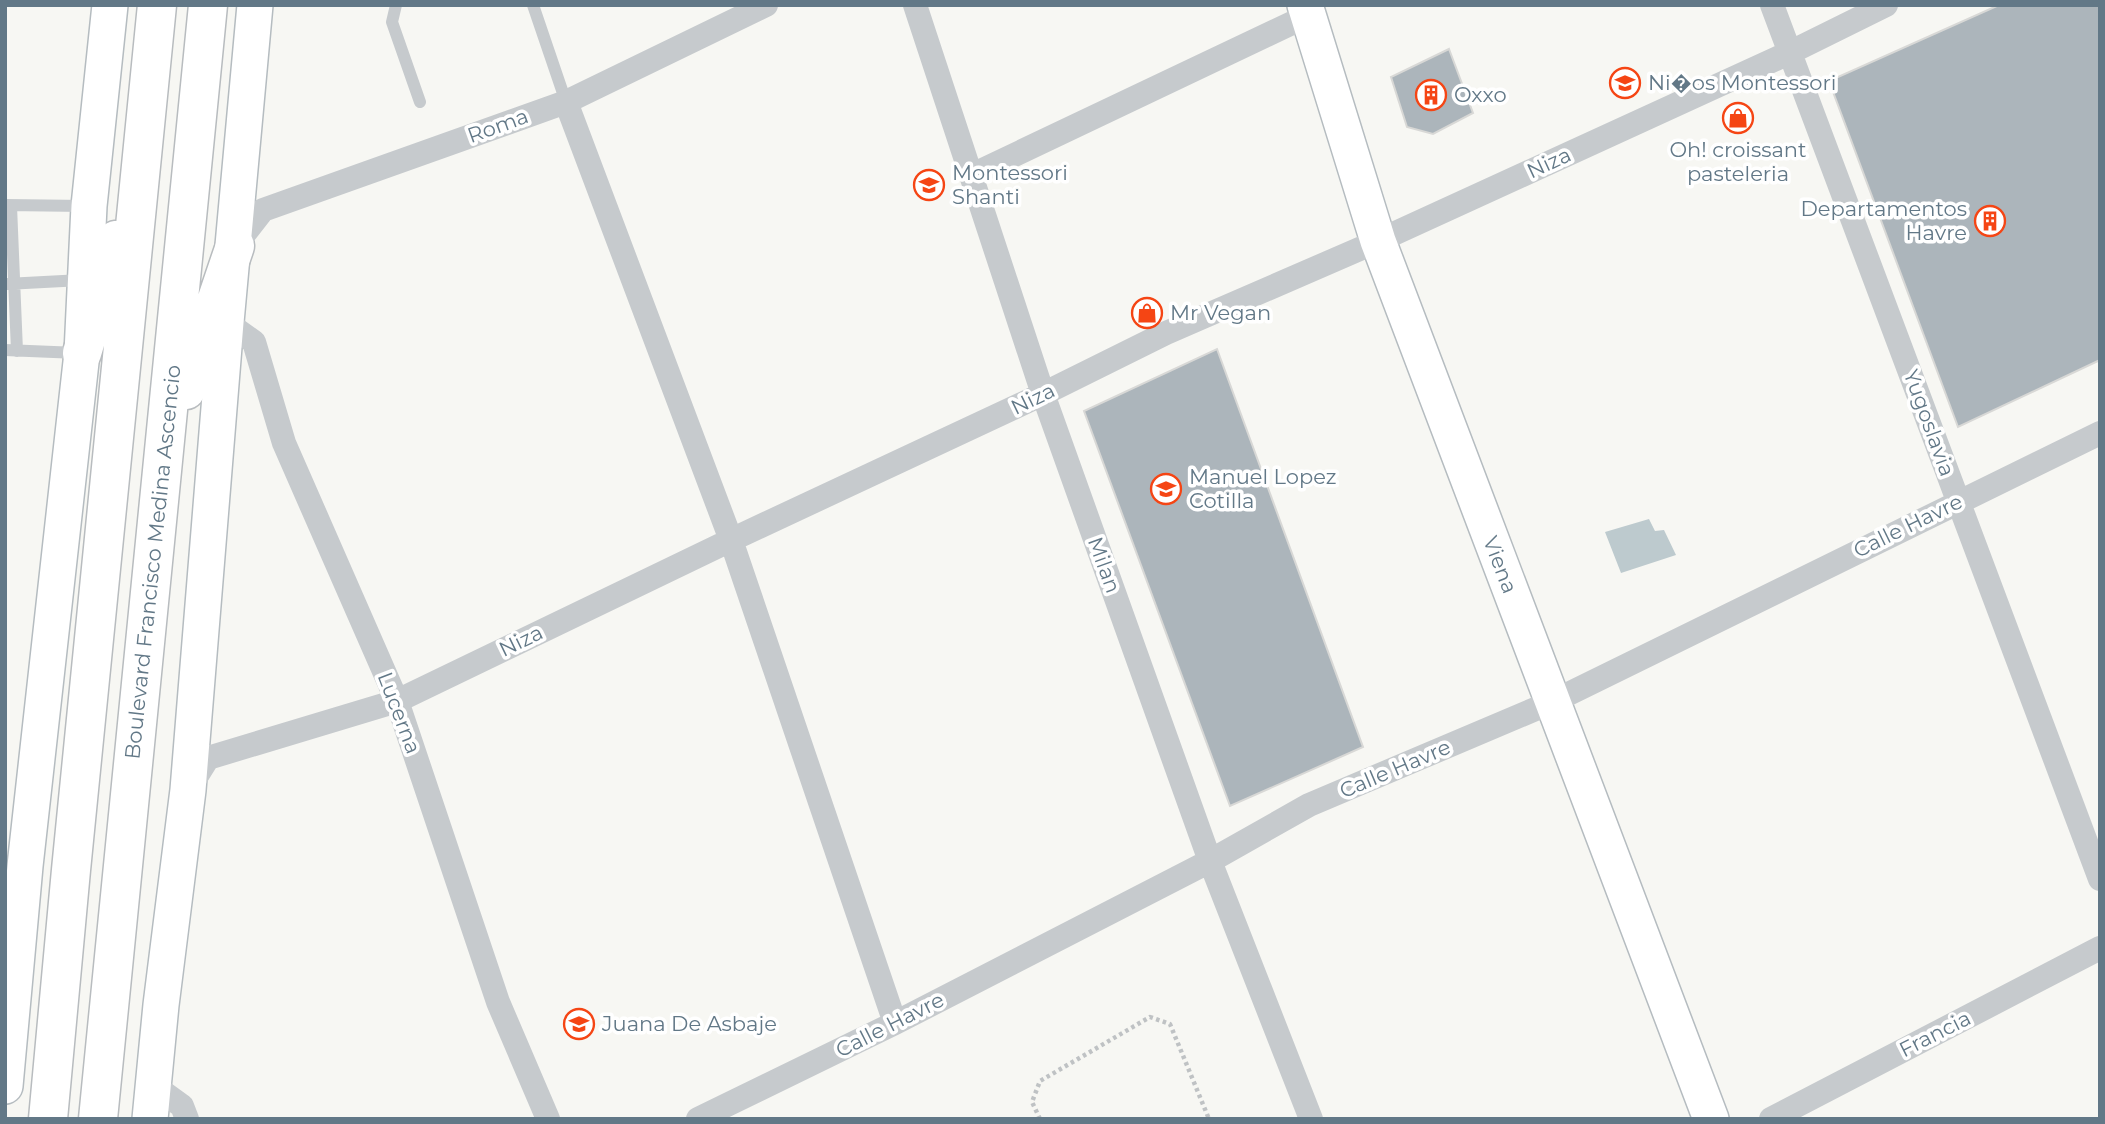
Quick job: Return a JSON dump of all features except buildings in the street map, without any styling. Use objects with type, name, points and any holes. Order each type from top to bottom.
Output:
[{"type":"highway","points":[[48,1119],[157,5]]},
{"type":"highway","name":"Boulevard Francisco Medina Ascencio","points":[[100,1113],[208,5]]},
{"type":"highway","points":[[82,353],[142,151]]},
{"type":"highway","points":[[164,455],[234,246]]},
{"type":"main road","points":[[5,1086],[15,863],[82,353],[89,206],[110,5]]},
{"type":"main road","points":[[150,1119],[188,790],[255,5]]},
{"type":"main road","name":"Viena","points":[[1307,10],[1378,241],[1711,1119]]},
{"type":"street","name":"Roma","points":[[234,246],[263,211],[566,102],[766,5]]},
{"type":"street","name":"Milan","points":[[915,5],[1043,394],[1210,861],[1311,1119]]},
{"type":"street","name":"Yugoslavia","points":[[1772,5],[2100,879]]},
{"type":"street","name":"Niza","points":[[188,790],[208,758],[397,701],[1166,333],[1378,241],[1791,52],[1886,5]]},
{"type":"street","points":[[972,175],[1307,10]]},
{"type":"street","points":[[566,102],[731,540],[895,1023]]},
{"type":"street","name":"Lucerna","points":[[226,322],[254,342],[284,443],[397,701],[498,1002],[548,1119]]},
{"type":"street","name":"Calle Havre","points":[[698,1119],[895,1023],[1210,861],[1309,805],[1552,702],[2100,433]]},
{"type":"street","name":"Francia","points":[[1771,1119],[2100,948]]},
{"type":"street","points":[[153,1085],[182,1106],[187,1119]]},
{"type":"lane","points":[[396,5],[392,22],[420,102]]},
{"type":"lane","points":[[533,5],[566,102]]},
{"type":"lane","points":[[82,353],[11,351],[8,206],[89,206]]},
{"type":"lane","points":[[9,284],[87,280]]},
{"type":"path","points":[[1040,1119],[1032,1102],[1040,1081],[1150,1017],[1170,1024],[1209,1119]]},
{"type":"shaded area","points":[[1649,519],[1655,531],[1664,530],[1676,555],[1621,573],[1605,532]]},
{"type":"place","name":"Ni�os Montessori","points":[[1625,83]]},
{"type":"place","name":"Oxxo","points":[[1431,95]]},
{"type":"place","name":"Oh! croissant pasteleria","points":[[1738,118]]},
{"type":"place","name":"Montessori Shanti","points":[[929,185]]},
{"type":"place","name":"Departamentos Havre","points":[[1990,221]]},
{"type":"place","name":"Mr Vegan","points":[[1147,313]]},
{"type":"place","name":"Manuel Lopez Cotilla","points":[[1166,489]]},
{"type":"place","name":"Juana De Asbaje","points":[[579,1024]]}]
